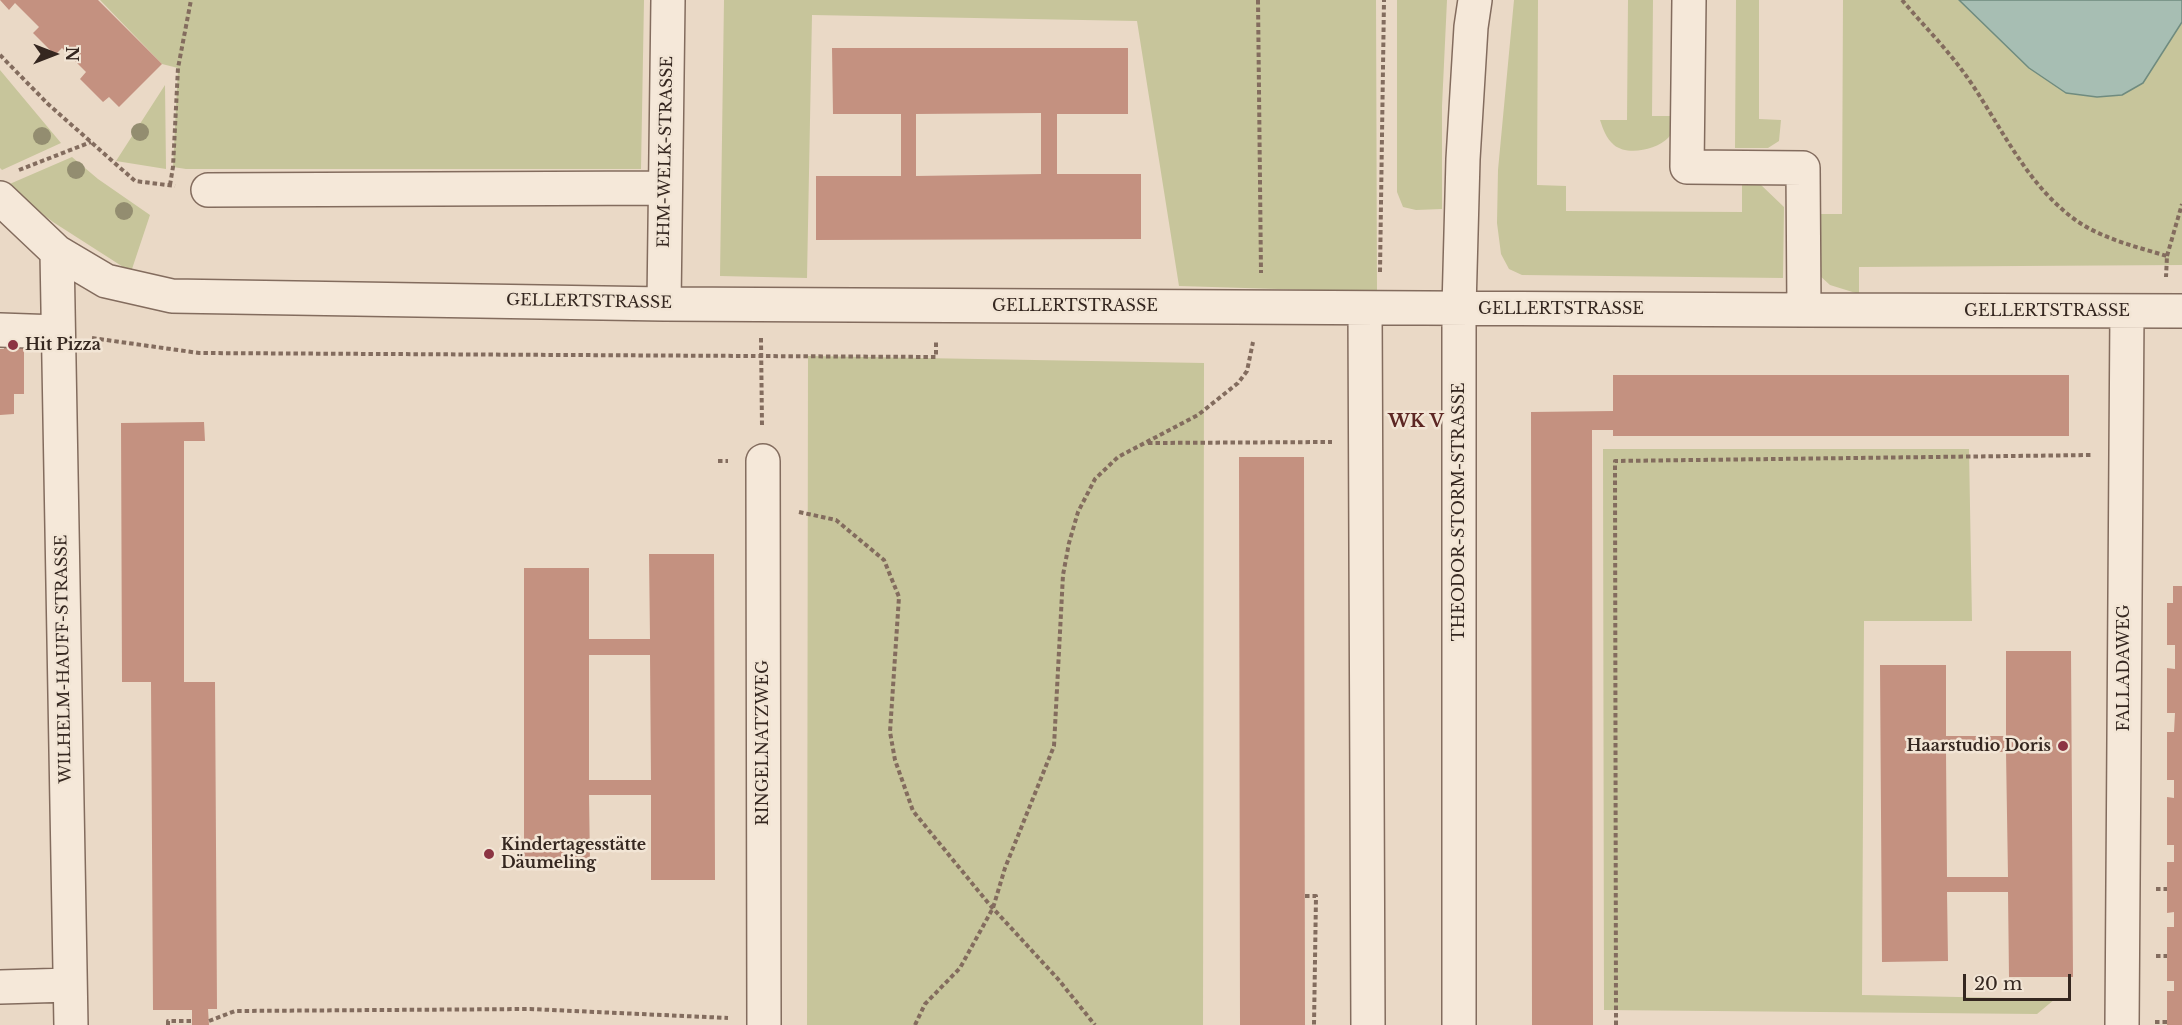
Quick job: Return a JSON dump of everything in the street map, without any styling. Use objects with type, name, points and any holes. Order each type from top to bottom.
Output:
[{"type":"street","name":"EHM-WELK-STRASSE","points":[[664,304],[668,0]]},
{"type":"street","name":"THEODOR-STORM-STRASSE","points":[[1459,1025],[1459,308],[1463,159],[1471,27],[1475,0]]},
{"type":"street","points":[[1689,0],[1688,167],[1803,168],[1804,310]]},
{"type":"street","name":"GELLERTSTRASSE","points":[[5,187],[57,252],[106,280],[172,296],[664,304],[2173,311]]},
{"type":"street","points":[[208,190],[665,188]]},
{"type":"street","name":"WILHELM-HAUFF-STRASSE","points":[[57,252],[71,1025]]},
{"type":"street","points":[[1368,1025],[1366,442],[1372,308]]},
{"type":"street","name":"FALLADAWEG","points":[[2122,1025],[2127,311]]},
{"type":"street","points":[[0,330],[58,332]]},
{"type":"street","name":"RINGELNATZWEG","points":[[763,461],[764,1023]]},
{"type":"street","points":[[0,987],[70,985]]},
{"type":"path","points":[[170,185],[178,68],[191,0]]},
{"type":"path","points":[[1258,0],[1261,307]]},
{"type":"path","points":[[1372,308],[1384,0]]},
{"type":"path","points":[[1902,0],[1966,75],[2028,173],[2052,201],[2079,222],[2106,236],[2167,255]]},
{"type":"path","points":[[0,56],[48,104],[135,180],[208,190]]},
{"type":"path","points":[[5,187],[91,142]]},
{"type":"path","points":[[2173,311],[2167,255],[2182,204]]},
{"type":"path","points":[[760,304],[763,461]]},
{"type":"path","points":[[58,332],[126,344],[199,353],[936,357],[936,305]]},
{"type":"path","points":[[915,1025],[925,1004],[960,968],[993,908],[1005,868],[1054,746],[1063,575],[1078,512],[1095,479],[1118,457],[1198,415],[1238,383],[1246,371],[1254,339]]},
{"type":"path","points":[[1144,443],[1366,442]]},
{"type":"path","points":[[1616,1025],[1615,461],[2126,455]]},
{"type":"path","points":[[789,510],[836,520],[884,560],[899,597],[890,732],[895,760],[913,811],[993,908],[1058,979],[1095,1025]]},
{"type":"path","points":[[1305,896],[1316,896],[1314,1025]]},
{"type":"path","points":[[209,1021],[235,1011],[530,1009],[764,1023]]},
{"type":"path","points":[[168,1025],[168,1021],[192,1021]]},
{"type":"shaded area","points":[[100,0],[644,0],[641,169],[186,169],[173,167],[178,68],[162,64]]},
{"type":"shaded area","points":[[724,0],[1376,0],[1377,292],[1179,286],[1137,21],[812,15],[807,278],[720,276]]},
{"type":"shaded area","points":[[1397,0],[1447,0],[1442,106],[1442,209],[1416,210],[1403,207],[1397,192]]},
{"type":"shaded area","points":[[1514,0],[1538,0],[1537,185],[1566,186],[1566,211],[1742,212],[1742,183],[1760,184],[1784,207],[1783,278],[1522,275],[1509,269],[1501,254],[1497,223],[1498,170]]},
{"type":"shaded area","points":[[1628,0],[1653,0],[1652,116],[1674,116],[1673,131],[1668,138],[1656,146],[1634,151],[1614,145],[1600,120],[1627,120]]},
{"type":"shaded area","points":[[1736,0],[1759,0],[1759,119],[1781,120],[1779,141],[1768,148],[1735,148]]},
{"type":"shaded area","points":[[1843,0],[2182,0],[2182,265],[1859,267],[1859,294],[1830,285],[1819,275],[1815,214],[1842,214]]},
{"type":"shaded area","points":[[1959,0],[2182,0],[2182,22],[2143,83],[2122,95],[2097,97],[2066,93],[2029,68]]},
{"type":"shaded area","points":[[0,70],[61,143],[2,170],[0,168]]},
{"type":"shaded area","points":[[165,85],[166,169],[116,161]]},
{"type":"shaded area","points":[[72,157],[98,179],[150,215],[131,272],[53,222],[5,186]]},
{"type":"shaded area","points":[[808,356],[1204,363],[1203,1025],[807,1025]]},
{"type":"shaded area","points":[[1603,449],[1969,449],[1972,621],[1864,621],[1862,995],[2055,999],[2037,1014],[1604,1010]]},
{"type":"building","points":[[0,0],[98,0],[162,64],[119,107],[109,97],[103,102],[80,79],[86,72],[62,48],[55,55],[33,33],[39,27],[15,3],[9,10]]},
{"type":"building","points":[[832,48],[1128,48],[1128,114],[1057,114],[1057,174],[1141,174],[1141,239],[816,240],[816,176],[901,176],[901,114],[833,114]],"holes":[[[1041,113],[1041,174],[916,176],[916,114]]]},
{"type":"building","points":[[3,339],[24,339],[24,394],[14,394],[14,414],[0,415],[0,349],[4,349]]},
{"type":"building","points":[[1613,375],[2069,375],[2069,436],[1613,436],[1613,430],[1592,430],[1593,1025],[1532,1025],[1531,412],[1613,411]]},
{"type":"building","points":[[204,422],[205,441],[184,441],[184,682],[215,682],[217,1009],[208,1009],[209,1025],[192,1025],[192,1010],[153,1010],[151,682],[122,682],[121,423]]},
{"type":"building","points":[[1239,457],[1304,457],[1305,1025],[1240,1025]]},
{"type":"building","points":[[649,554],[714,554],[715,880],[651,880],[651,795],[589,795],[590,864],[524,864],[524,568],[589,568],[589,639],[650,639]],"holes":[[[589,655],[650,655],[651,780],[589,780]]]},
{"type":"building","points":[[2173,586],[2182,586],[2182,1025],[2167,1025],[2167,991],[2174,991],[2174,981],[2167,981],[2167,927],[2174,927],[2174,912],[2167,913],[2167,862],[2174,862],[2174,845],[2167,845],[2167,797],[2174,798],[2174,780],[2167,780],[2167,732],[2174,732],[2175,713],[2167,713],[2167,668],[2175,669],[2175,645],[2167,645],[2167,603],[2173,603]]},
{"type":"building","points":[[2006,651],[2071,651],[2073,977],[2009,977],[2008,892],[1947,892],[1948,961],[1882,962],[1880,665],[1946,665],[1946,736],[2006,736]],"holes":[[[1946,752],[2006,752],[2008,877],[1947,877]]]},
{"type":"place","name":"Hit Pizza","points":[[13,345]]},
{"type":"place","name":"Haarstudio Doris","points":[[2063,746]]},
{"type":"place","name":"Kindertagesstätte Däumeling","points":[[489,854]]},
{"type":"district","name":"WK V","points":[[1416,422]]}]
